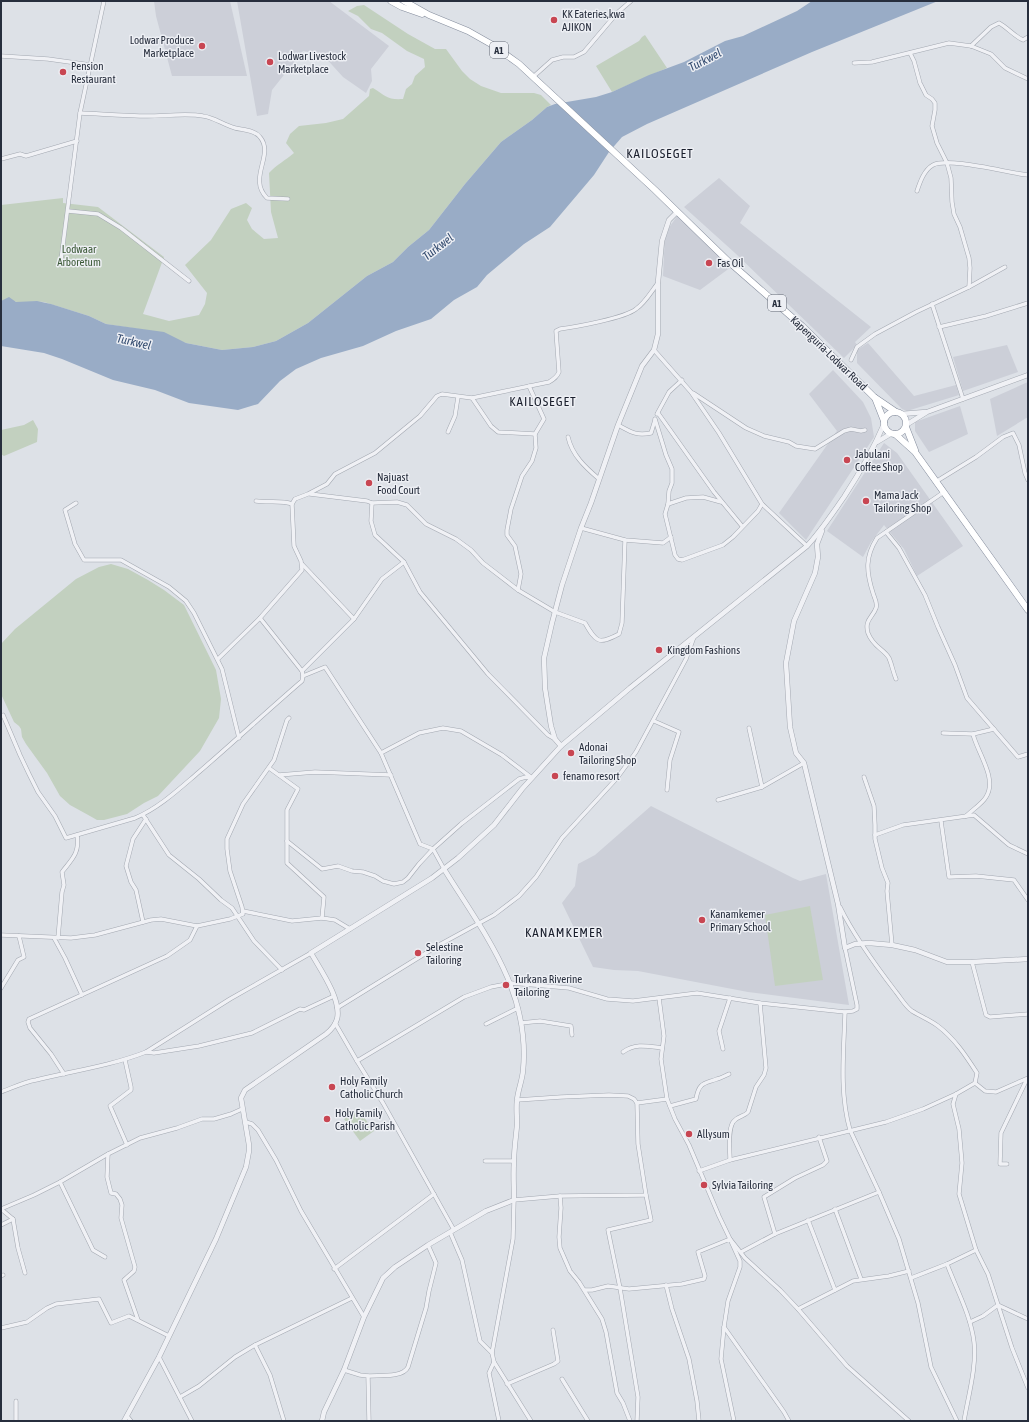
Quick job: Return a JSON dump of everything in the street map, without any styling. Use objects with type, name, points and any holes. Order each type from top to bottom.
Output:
[{"type":"highway","name":"A1","points":[[391,1],[430,15]]},
{"type":"highway","name":"A1","points":[[404,1],[491,44],[519,64],[677,212]]},
{"type":"highway","name":"Kapenguria-Lodwar Road","points":[[677,212],[728,261],[802,326],[874,397],[899,413]]},
{"type":"highway","name":"Kapenguria-Lodwar Road","points":[[874,397],[884,423]]},
{"type":"highway","points":[[915,452],[906,426],[906,420],[899,413],[888,415],[884,423],[887,430],[894,433],[915,452],[937,480],[1028,610]]},
{"type":"highway","points":[[894,433],[903,432],[906,426]]},
{"type":"street","points":[[61,260],[80,113],[104,1]]},
{"type":"street","points":[[533,77],[552,60],[563,57],[574,57],[584,52],[617,13],[631,1]]},
{"type":"street","points":[[971,46],[991,27],[999,23],[1012,34],[1023,40],[1028,37]]},
{"type":"street","points":[[854,63],[872,62],[950,43],[971,46],[991,54],[1005,68],[1028,79]]},
{"type":"street","points":[[910,53],[914,60],[923,91],[935,103],[932,126],[936,143],[947,163],[952,178],[951,194],[954,214],[960,227],[970,268],[969,287]]},
{"type":"street","points":[[1,56],[48,59],[91,65]]},
{"type":"street","points":[[80,113],[140,116],[204,116],[223,124],[255,133],[260,136],[263,144],[263,164],[259,178],[262,192],[267,198],[288,199]]},
{"type":"street","points":[[1,159],[20,154],[26,156],[77,141]]},
{"type":"street","points":[[917,191],[925,172],[933,165],[947,163],[980,166],[1028,175]]},
{"type":"street","points":[[68,211],[98,214],[115,224],[189,281]]},
{"type":"street","points":[[555,739],[548,715],[544,665],[555,612],[581,528],[618,425],[642,366],[654,350],[658,334],[658,282],[661,248],[664,231],[669,220],[677,212]]},
{"type":"street","points":[[851,360],[857,347],[862,342],[892,324],[969,287],[1006,267]]},
{"type":"street","points":[[354,619],[302,564],[294,546],[292,504],[295,499],[327,484],[335,474],[365,459],[383,447],[420,416],[437,396],[442,394],[472,398],[549,382],[558,376],[559,372],[556,332],[560,329],[607,319],[633,311],[642,304],[658,282]]},
{"type":"street","points":[[939,327],[986,316],[1028,303]]},
{"type":"street","points":[[932,304],[963,399]]},
{"type":"street","points":[[654,350],[691,392],[719,433],[762,504],[807,546]]},
{"type":"street","points":[[906,426],[927,412],[1028,375]]},
{"type":"street","points":[[618,425],[634,434],[643,435],[651,433],[654,427],[655,419],[669,392],[682,380]]},
{"type":"street","points":[[518,590],[521,574],[515,546],[507,535],[510,509],[522,476],[532,461],[536,448],[535,434],[544,419],[529,386]]},
{"type":"street","points":[[691,392],[746,428],[764,436],[789,442],[796,446],[816,449],[844,431],[851,429],[861,431],[865,430]]},
{"type":"street","points":[[448,432],[454,416],[458,397]]},
{"type":"street","points":[[472,398],[491,426],[498,432],[535,434]]},
{"type":"street","points":[[899,413],[927,412]]},
{"type":"street","points":[[658,413],[722,502],[742,526]]},
{"type":"street","points":[[655,419],[672,469],[672,483],[665,514],[678,559],[682,560],[723,545],[733,537],[762,504]]},
{"type":"street","points":[[1,1092],[35,1080],[125,1060],[146,1052],[230,999],[311,953],[444,869],[470,848],[488,830],[561,746],[630,688],[807,546],[825,526],[851,486],[877,442],[884,423]]},
{"type":"street","points":[[877,442],[894,433]]},
{"type":"street","points":[[937,480],[976,457],[1003,437],[1013,433],[1019,445],[1028,480]]},
{"type":"street","points":[[568,437],[570,445],[585,467],[599,479]]},
{"type":"street","points":[[896,679],[888,658],[874,645],[867,631],[867,623],[876,607],[876,601],[868,575],[867,561],[871,547],[877,538],[944,492]]},
{"type":"street","points":[[308,494],[368,501],[372,503],[397,502],[407,505],[426,524],[456,539],[471,550],[482,564],[518,590],[555,612],[585,623],[593,637],[601,641],[610,639],[619,634],[622,622],[625,540]]},
{"type":"street","points":[[668,504],[686,498],[703,496],[722,502]]},
{"type":"street","points":[[256,501],[268,503],[286,502],[292,504]]},
{"type":"street","points":[[76,503],[65,510],[75,544],[84,560],[121,560],[169,587],[186,601],[194,613],[222,669],[239,738]]},
{"type":"street","points":[[372,503],[371,521],[375,535],[404,562],[420,592],[488,674],[548,735],[555,739],[561,746]]},
{"type":"street","points":[[357,1060],[464,997],[492,987],[511,983],[569,988],[606,999],[633,1002],[697,993],[845,1012],[854,1011],[857,1009],[838,904],[804,763],[796,753],[790,728],[786,663],[794,621],[815,573],[818,557],[817,544],[825,526]]},
{"type":"street","points":[[581,528],[625,540],[663,543],[671,537]]},
{"type":"street","points":[[886,532],[900,548],[925,595],[968,698],[1018,757],[1028,754]]},
{"type":"street","points":[[302,671],[354,619],[382,579],[404,562]]},
{"type":"street","points":[[218,659],[260,618],[300,573],[302,570],[302,564]]},
{"type":"street","points":[[3,715],[29,774],[42,798],[55,816],[66,838],[144,817],[239,738],[302,681],[302,671],[260,618]]},
{"type":"street","points":[[337,1008],[439,945],[508,905],[525,890],[562,838],[621,773],[636,752],[686,659],[694,637]]},
{"type":"street","points":[[303,676],[325,667],[381,753],[420,844],[433,849],[444,869],[479,923],[511,983],[521,1023],[523,1071],[517,1100],[514,1161],[513,1239],[492,1354],[494,1362],[531,1421]]},
{"type":"street","points":[[1,935],[56,938],[95,935],[142,922],[162,919],[197,926],[238,917],[243,914],[230,870],[226,849],[227,838],[239,810],[274,760],[287,720],[289,718]]},
{"type":"street","points":[[654,721],[679,732],[670,760],[667,790]]},
{"type":"street","points":[[381,753],[419,733],[442,728],[461,730],[502,756],[532,778]]},
{"type":"street","points":[[749,728],[762,786]]},
{"type":"street","points":[[943,733],[974,734],[994,729]]},
{"type":"street","points":[[965,817],[987,797],[990,783],[986,764],[976,744],[974,734]]},
{"type":"street","points":[[718,800],[762,786],[804,763]]},
{"type":"street","points":[[269,768],[298,789],[287,810],[287,863],[324,897],[322,918]]},
{"type":"street","points":[[279,775],[315,772],[391,775]]},
{"type":"street","points":[[864,777],[874,806],[875,835],[882,868],[888,883],[887,891],[892,945]]},
{"type":"street","points":[[287,841],[322,869],[338,866],[352,871],[363,872],[394,884],[403,882],[433,849],[461,824],[519,779],[532,778]]},
{"type":"street","points":[[875,835],[903,825],[974,816],[1009,845],[1028,854]]},
{"type":"street","points":[[144,817],[169,855],[232,908],[259,948],[278,964],[282,970]]},
{"type":"street","points":[[142,922],[136,890],[126,866],[133,839],[144,817]]},
{"type":"street","points":[[941,820],[949,877],[976,876],[1014,880],[1028,900]]},
{"type":"street","points":[[77,835],[79,843],[76,854],[62,872],[64,885],[56,938],[82,994]]},
{"type":"street","points":[[699,1170],[730,1160],[819,1137],[886,1122],[910,1114],[956,1094],[975,1083],[977,1074],[959,1046],[938,1026],[911,1010],[888,982],[845,919],[838,904]]},
{"type":"street","points":[[243,911],[292,921],[322,918],[335,920],[350,928]]},
{"type":"street","points":[[64,1074],[51,1054],[30,1028],[28,1022],[31,1018],[82,994],[106,986],[175,952],[190,940],[197,926]]},
{"type":"street","points":[[1,988],[18,960],[24,957],[19,936]]},
{"type":"street","points":[[845,948],[869,943],[892,945],[915,950],[947,962],[1028,959]]},
{"type":"street","points":[[124,1421],[159,1357],[216,1239],[246,1167],[249,1152],[246,1122],[242,1108],[241,1096],[245,1090],[326,1034],[337,1019],[337,1008],[334,996],[311,953]]},
{"type":"street","points":[[972,962],[986,1015],[990,1017],[1028,1014]]},
{"type":"street","points":[[146,1052],[154,1054],[199,1046],[252,1033],[300,1009],[304,1010],[334,996]]},
{"type":"street","points":[[659,998],[664,1036],[661,1059],[667,1099],[680,1131],[689,1145],[740,1261],[740,1268],[728,1301],[721,1359],[734,1421]]},
{"type":"street","points":[[723,1050],[720,1031],[730,998]]},
{"type":"street","points":[[730,1160],[730,1127],[734,1120],[746,1115],[748,1112],[756,1087],[764,1075],[766,1068],[760,1002]]},
{"type":"street","points":[[486,1024],[518,1008]]},
{"type":"street","points":[[845,1012],[845,1113],[850,1130],[900,1239],[918,1303],[931,1367],[957,1421]]},
{"type":"street","points":[[521,1023],[540,1021],[571,1026],[572,1035]]},
{"type":"street","points":[[335,1023],[383,1103],[434,1194],[452,1231],[462,1260],[474,1320],[480,1341],[492,1354]]},
{"type":"street","points":[[623,1052],[630,1047],[641,1046],[662,1048]]},
{"type":"street","points":[[125,1060],[131,1090],[110,1106],[127,1145]]},
{"type":"street","points":[[670,1106],[696,1099],[697,1090],[705,1082],[716,1080],[729,1074]]},
{"type":"street","points":[[975,1083],[985,1091],[996,1092],[1028,1079]]},
{"type":"street","points":[[1007,1164],[1000,1164],[1001,1133],[1028,1079]]},
{"type":"street","points":[[956,1094],[954,1104],[959,1129],[962,1163],[959,1194],[976,1250],[988,1274],[1012,1348],[1028,1388]]},
{"type":"street","points":[[517,1100],[562,1096],[609,1095],[628,1096],[634,1099],[637,1103],[638,1144],[651,1220],[608,1230],[620,1288],[638,1397],[637,1421]]},
{"type":"street","points":[[637,1103],[667,1099]]},
{"type":"street","points":[[25,1273],[18,1248],[13,1219],[1,1209],[60,1182],[108,1154],[146,1136],[177,1128],[202,1119],[214,1119],[231,1114],[242,1108]]},
{"type":"street","points":[[246,1122],[252,1124],[258,1130],[276,1160],[301,1211],[334,1269],[364,1317]]},
{"type":"street","points":[[775,1234],[764,1197],[795,1178],[823,1165],[827,1161],[819,1137]]},
{"type":"street","points":[[108,1154],[108,1181],[111,1193],[116,1194],[122,1205],[121,1218],[135,1267],[134,1271],[124,1280],[138,1320]]},
{"type":"street","points":[[485,1161],[514,1161]]},
{"type":"street","points":[[60,1182],[93,1250],[105,1257]]},
{"type":"street","points":[[741,1252],[775,1234],[879,1192]]},
{"type":"street","points":[[334,1269],[434,1194]]},
{"type":"street","points":[[322,1421],[324,1412],[344,1370],[364,1317],[383,1278],[395,1267],[428,1245],[486,1211],[514,1200],[560,1196],[646,1195]]},
{"type":"street","points":[[560,1196],[560,1248],[570,1271],[585,1290],[601,1317],[617,1390],[630,1421]]},
{"type":"street","points":[[835,1209],[861,1279]]},
{"type":"street","points":[[1,1225],[13,1219]]},
{"type":"street","points":[[808,1220],[835,1290]]},
{"type":"street","points":[[730,1239],[745,1258],[780,1290],[798,1309],[847,1366],[909,1421]]},
{"type":"street","points":[[585,1290],[608,1286],[629,1289],[682,1284],[704,1279],[705,1276],[698,1252],[730,1239]]},
{"type":"street","points":[[344,1370],[368,1376],[400,1374],[406,1371],[426,1308],[436,1263],[428,1245]]},
{"type":"street","points":[[910,1278],[947,1264],[976,1250]]},
{"type":"street","points":[[947,1264],[970,1322],[974,1342],[974,1354],[964,1421]]},
{"type":"street","points":[[798,1309],[847,1284],[861,1279],[889,1276],[909,1271]]},
{"type":"street","points":[[666,1285],[672,1309],[689,1359],[697,1401],[699,1421]]},
{"type":"street","points":[[180,1397],[199,1386],[235,1357],[255,1345],[352,1298]]},
{"type":"street","points":[[1,1328],[27,1322],[47,1308],[56,1304],[99,1299],[110,1323],[129,1316],[169,1336]]},
{"type":"street","points":[[998,1305],[1028,1319]]},
{"type":"street","points":[[970,1322],[983,1316],[998,1305]]},
{"type":"street","points":[[724,1327],[789,1421]]},
{"type":"street","points":[[507,1384],[558,1361],[553,1330]]},
{"type":"street","points":[[255,1345],[270,1374],[284,1421]]},
{"type":"street","points":[[159,1357],[192,1421]]},
{"type":"street","points":[[494,1362],[489,1373],[499,1421]]},
{"type":"street","points":[[368,1376],[369,1421]]},
{"type":"street","points":[[562,1379],[588,1421]]},
{"type":"street","points":[[16,1401],[16,1421]]},
{"type":"street","points":[[127,1416],[131,1421]]},
{"type":"shaded area","name":"Lodwar Produce Marketplace","points":[[154,1],[230,1],[247,76],[172,76],[156,16]]},
{"type":"shaded area","name":"Lodwar Livestock Marketplace","points":[[237,1],[329,1],[389,46],[371,69],[372,81],[366,93],[343,77],[323,55],[303,51],[272,90],[268,114],[257,116]]},
{"type":"shaded area","points":[[719,178],[750,206],[740,223],[871,327],[855,342],[857,345],[844,358],[735,253],[684,207]]},
{"type":"shaded area","points":[[678,215],[731,267],[700,290],[663,276],[665,233]]},
{"type":"shaded area","points":[[868,343],[914,396],[956,385],[959,395],[907,411],[902,409],[857,363],[857,350]]},
{"type":"shaded area","points":[[1007,345],[1018,372],[963,391],[953,357]]},
{"type":"shaded area","points":[[833,370],[863,402],[871,418],[874,437],[806,540],[779,513],[837,431],[809,394]]},
{"type":"shaded area","points":[[1028,382],[1028,417],[997,436],[990,399]]},
{"type":"shaded area","points":[[960,406],[968,434],[929,452],[915,431],[915,422]]},
{"type":"shaded area","points":[[884,443],[897,453],[963,546],[917,576],[904,549],[884,525],[871,542],[863,557],[827,531]]},
{"type":"shaded area","name":"Kanamkemer Primary School","points":[[651,806],[800,881],[826,874],[849,1005],[748,992],[638,971],[593,967],[562,903],[575,886],[578,864],[595,855]]},
{"type":"green space","name":"Lodwaar Arboretum","points":[[364,5],[408,34],[435,49],[446,49],[462,71],[470,79],[481,86],[501,93],[534,93],[541,95],[551,105],[501,142],[465,184],[429,230],[408,247],[393,262],[367,276],[308,323],[276,341],[253,347],[222,350],[186,343],[145,330],[106,324],[89,316],[44,302],[1,301],[1,205],[63,198],[63,203],[98,207],[164,257],[143,314],[169,321],[199,315],[205,304],[207,293],[185,265],[211,240],[231,209],[246,203],[252,208],[247,220],[252,229],[264,239],[278,238],[271,212],[269,173],[294,153],[286,143],[290,134],[299,126],[326,123],[343,119],[369,96],[370,89],[373,88],[390,98],[403,99],[406,89],[412,84],[415,76],[425,67],[424,59],[407,51],[382,33],[371,29],[358,16],[348,11],[357,6]]},
{"type":"green space","points":[[645,35],[667,68],[612,92],[596,66],[639,41]]},
{"type":"green space","points":[[33,420],[38,429],[37,442],[4,456],[1,454],[1,430],[24,425]]},
{"type":"green space","points":[[111,564],[128,569],[148,580],[184,605],[216,670],[221,699],[219,718],[200,751],[158,796],[127,814],[104,820],[97,820],[70,805],[60,796],[47,773],[22,737],[21,729],[14,722],[1,694],[1,644],[15,629],[76,579],[99,567]]},
{"type":"green space","points":[[810,906],[823,980],[775,986],[765,915]]},
{"type":"green space","points":[[358,1109],[374,1131],[360,1141],[344,1119]]},
{"type":"water","name":"Turkwel","points":[[812,1],[938,1],[812,52],[647,124],[622,137],[609,152],[594,175],[550,227],[524,244],[487,275],[477,287],[454,300],[431,319],[396,331],[363,346],[321,358],[296,369],[280,381],[258,404],[238,410],[189,403],[155,390],[113,380],[44,353],[1,346],[1,301],[9,297],[16,302],[37,301],[51,304],[89,316],[106,324],[164,332],[186,343],[222,350],[253,347],[276,341],[308,323],[367,276],[393,262],[408,247],[429,230],[465,184],[501,142],[532,120],[547,107],[555,104],[596,97],[612,92],[649,75],[684,62],[725,41],[743,36],[797,11]]},
{"type":"place","name":"KK Eateries,kwa AJIKON","points":[[554,20]]},
{"type":"place","name":"Lodwar Produce Marketplace","points":[[202,46]]},
{"type":"place","name":"Lodwar Livestock Marketplace","points":[[270,62]]},
{"type":"place","name":"Pension Restaurant","points":[[63,72]]},
{"type":"place","name":"Fas Oil","points":[[709,263]]},
{"type":"place","name":"Jabulani Coffee Shop","points":[[847,460]]},
{"type":"place","name":"Najuast Food Court","points":[[369,483]]},
{"type":"place","name":"Mama Jack Tailoring Shop","points":[[866,501]]},
{"type":"place","name":"Kingdom Fashions","points":[[659,650]]},
{"type":"place","name":"Adonai Tailoring Shop","points":[[571,753]]},
{"type":"place","name":"fenamo resort","points":[[555,776]]},
{"type":"place","name":"Kanamkemer Primary School","points":[[702,920]]},
{"type":"place","name":"Selestine Tailoring","points":[[418,953]]},
{"type":"place","name":"Turkana Riverine Tailoring","points":[[506,985]]},
{"type":"place","name":"Holy Family Catholic Church","points":[[332,1087]]},
{"type":"place","name":"Holy Family Catholic Parish","points":[[327,1119]]},
{"type":"place","name":"Allysum","points":[[689,1134]]},
{"type":"place","name":"Sylvia Tailoring","points":[[704,1185]]},
{"type":"district","name":"KAILOSEGET","points":[[660,153]]},
{"type":"district","name":"KAILOSEGET","points":[[543,401]]},
{"type":"district","name":"KANAMKEMER","points":[[564,932]]}]
